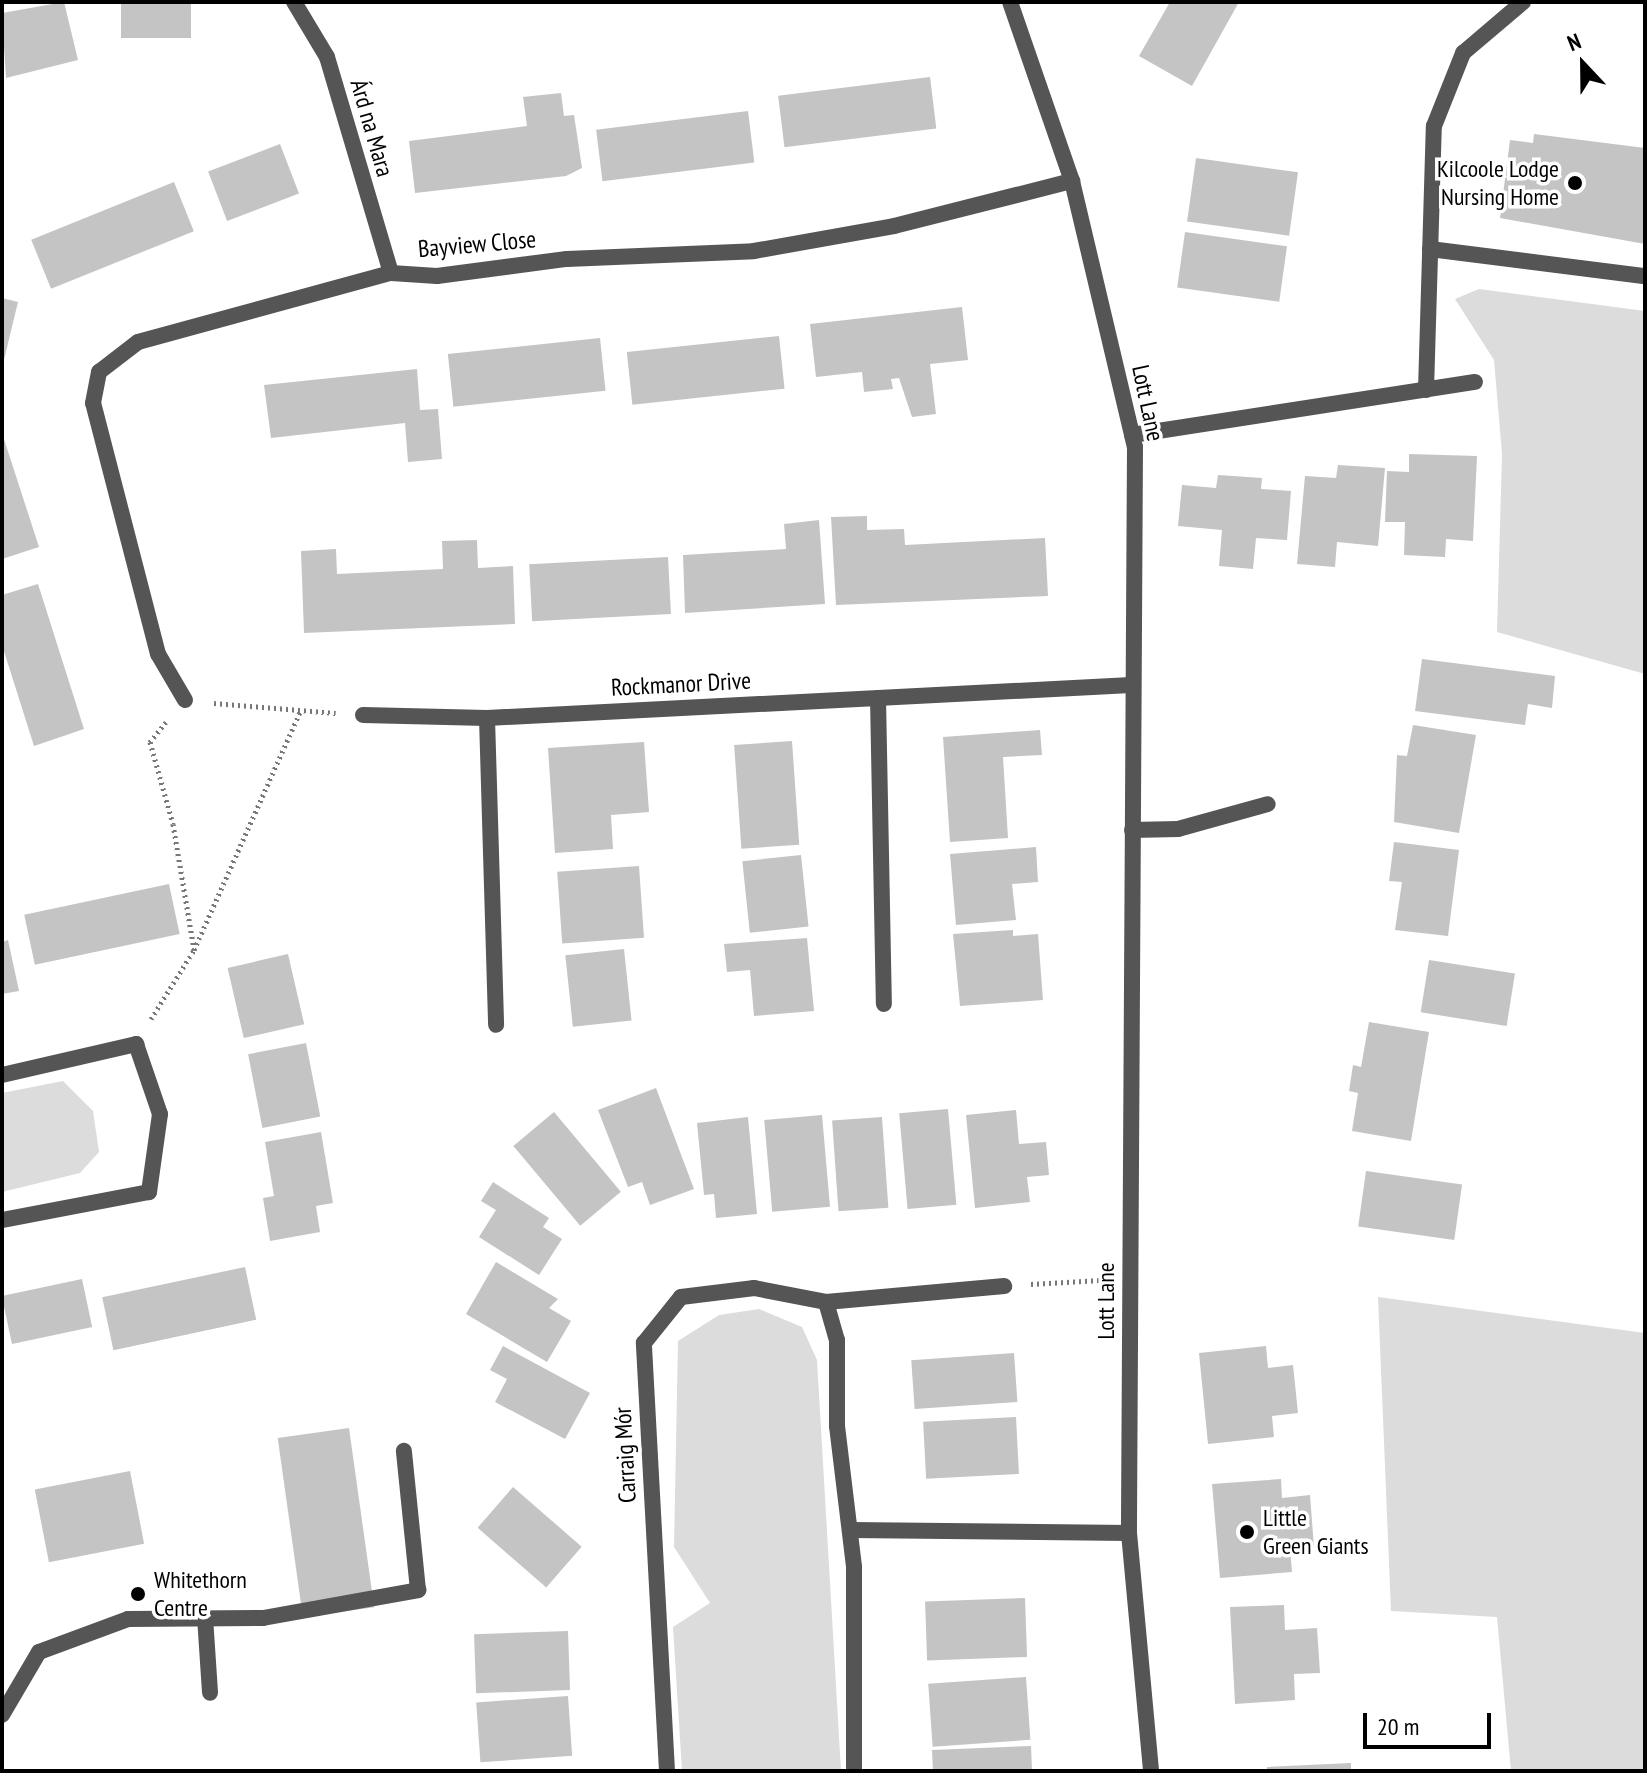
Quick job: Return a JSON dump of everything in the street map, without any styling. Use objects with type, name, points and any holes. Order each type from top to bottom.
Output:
[{"type":"street","name":"Árd na Mara","points":[[294,2],[327,57],[391,273]]},
{"type":"street","name":"Lott Lane","points":[[1010,2],[1072,181],[1132,435],[1129,1533],[1151,1771]]},
{"type":"street","points":[[1426,390],[1434,126],[1463,53],[1523,2]]},
{"type":"street","name":"Bayview Close","points":[[185,700],[158,654],[97,425],[99,372],[138,342],[391,273],[437,276],[567,259],[754,251],[894,226],[1072,181]]},
{"type":"street","points":[[1430,249],[1645,276]]},
{"type":"street","points":[[1132,435],[1475,382]]},
{"type":"street","name":"Rockmanor Drive","points":[[363,715],[487,718],[1131,685]]},
{"type":"street","points":[[878,698],[884,1004]]},
{"type":"street","points":[[487,718],[496,1025]]},
{"type":"street","points":[[1132,830],[1178,829],[1268,804]]},
{"type":"street","points":[[2,1075],[136,1044],[160,1114],[149,1192],[2,1220]]},
{"type":"street","name":"Carraig Mór","points":[[667,1771],[644,1343],[681,1297],[754,1288],[826,1302],[1004,1286]]},
{"type":"street","points":[[826,1302],[837,1340],[837,1426],[850,1530],[854,1771]]},
{"type":"street","points":[[2,1715],[39,1652],[128,1619],[263,1618],[418,1590],[404,1451]]},
{"type":"street","points":[[850,1530],[1129,1533]]},
{"type":"street","points":[[205,1617],[210,1693]]},
{"type":"path","points":[[194,950],[173,824],[150,742],[185,700],[363,715]]},
{"type":"path","points":[[136,1044],[194,950],[301,710]]},
{"type":"path","points":[[1004,1286],[1130,1279]]},
{"type":"shaded area","points":[[1479,289],[1645,311],[1645,674],[1497,632],[1502,454],[1494,360],[1455,299]]},
{"type":"shaded area","points":[[63,1081],[93,1111],[99,1152],[80,1173],[2,1192],[2,1093]]},
{"type":"shaded area","points":[[1378,1297],[1645,1333],[1645,1771],[1511,1771],[1497,1617],[1391,1611]]},
{"type":"shaded area","points":[[759,1309],[802,1327],[817,1360],[841,1771],[682,1771],[673,1627],[710,1603],[674,1547],[678,1341],[719,1315]]},
{"type":"building","points":[[64,2],[78,60],[6,78],[2,13]]},
{"type":"building","points":[[121,2],[191,2],[191,38],[121,38]]},
{"type":"building","points":[[1170,2],[1239,2],[1192,86],[1139,56]]},
{"type":"building","points":[[930,77],[936,129],[784,147],[778,96]]},
{"type":"building","points":[[561,93],[564,116],[574,115],[582,168],[566,176],[415,193],[409,141],[527,126],[523,97]]},
{"type":"building","points":[[748,111],[754,163],[602,181],[596,130]]},
{"type":"building","name":"Kilcoole Lodge Nursing Home","points":[[1534,134],[1645,148],[1645,244],[1500,218],[1510,140],[1533,143]]},
{"type":"building","points":[[280,144],[299,193],[227,221],[208,172]]},
{"type":"building","points":[[1196,158],[1298,172],[1289,236],[1187,221]]},
{"type":"building","points":[[174,182],[194,231],[51,289],[31,240]]},
{"type":"building","points":[[1185,232],[1287,246],[1279,302],[1177,287]]},
{"type":"building","points":[[2,298],[18,302],[3,364],[2,364]]},
{"type":"building","points":[[962,307],[968,360],[930,364],[936,414],[912,417],[899,378],[891,379],[893,389],[864,392],[862,372],[816,377],[810,324]]},
{"type":"building","points":[[779,336],[785,389],[632,405],[627,352]]},
{"type":"building","points":[[600,338],[606,391],[453,407],[448,354]]},
{"type":"building","points":[[417,369],[420,410],[438,409],[442,459],[408,462],[405,423],[271,438],[264,385]]},
{"type":"building","points":[[2,433],[39,547],[2,559]]},
{"type":"building","points":[[1409,454],[1477,456],[1473,541],[1446,539],[1445,557],[1404,555],[1405,522],[1385,522],[1387,471],[1409,472]]},
{"type":"building","points":[[1338,465],[1385,468],[1378,546],[1337,542],[1335,567],[1297,564],[1305,476],[1336,478]]},
{"type":"building","points":[[1218,475],[1262,478],[1261,489],[1291,491],[1287,540],[1256,538],[1253,569],[1219,566],[1222,530],[1178,526],[1182,485],[1216,488]]},
{"type":"building","points":[[867,516],[867,530],[904,529],[905,545],[1045,538],[1048,596],[836,605],[831,517]]},
{"type":"building","points":[[819,520],[825,604],[685,613],[683,555],[786,549],[784,524]]},
{"type":"building","points":[[477,540],[478,568],[513,566],[515,624],[304,633],[301,551],[336,549],[337,574],[443,569],[442,541]]},
{"type":"building","points":[[668,557],[671,614],[532,621],[529,564]]},
{"type":"building","points":[[38,584],[84,729],[34,746],[2,645],[2,595]]},
{"type":"building","points":[[1422,659],[1555,676],[1552,708],[1528,704],[1525,725],[1415,711]]},
{"type":"building","points":[[1413,725],[1476,735],[1459,833],[1394,822],[1397,755],[1407,756]]},
{"type":"building","points":[[1040,730],[1042,755],[1003,757],[1008,838],[950,842],[943,737]]},
{"type":"building","points":[[792,741],[799,845],[741,849],[734,745]]},
{"type":"building","points":[[644,742],[649,812],[611,815],[613,849],[555,853],[548,748]]},
{"type":"building","points":[[1394,842],[1459,850],[1448,936],[1395,930],[1402,882],[1389,881]]},
{"type":"building","points":[[1036,847],[1038,882],[1012,884],[1016,920],[956,925],[950,854]]},
{"type":"building","points":[[801,855],[809,927],[750,933],[742,861]]},
{"type":"building","points":[[639,866],[644,938],[562,944],[557,872]]},
{"type":"building","points":[[169,884],[180,934],[35,965],[24,915]]},
{"type":"building","points":[[1013,930],[1013,936],[1038,934],[1043,1000],[960,1006],[953,934]]},
{"type":"building","points":[[807,938],[814,1011],[754,1016],[750,970],[727,972],[724,944]]},
{"type":"building","points":[[8,940],[19,991],[2,994],[2,942]]},
{"type":"building","points":[[624,949],[632,1021],[573,1027],[565,955]]},
{"type":"building","points":[[288,954],[304,1024],[244,1038],[228,968]]},
{"type":"building","points":[[1429,960],[1515,974],[1507,1026],[1421,1012]]},
{"type":"building","points":[[1369,1022],[1429,1032],[1411,1141],[1352,1131],[1358,1093],[1349,1091],[1353,1065],[1361,1067]]},
{"type":"building","points":[[306,1043],[320,1117],[262,1128],[248,1054]]},
{"type":"building","points":[[656,1088],[694,1189],[650,1205],[642,1182],[628,1187],[598,1110]]},
{"type":"building","points":[[948,1109],[956,1205],[908,1209],[899,1113]]},
{"type":"building","points":[[1016,1110],[1019,1144],[1046,1142],[1049,1175],[1027,1177],[1030,1202],[975,1208],[966,1115]]},
{"type":"building","points":[[554,1112],[621,1192],[580,1226],[513,1146]]},
{"type":"building","points":[[822,1115],[830,1207],[772,1212],[764,1120]]},
{"type":"building","points":[[748,1117],[757,1214],[716,1218],[714,1194],[704,1195],[697,1123]]},
{"type":"building","points":[[882,1117],[888,1208],[838,1211],[832,1120]]},
{"type":"building","points":[[321,1132],[333,1203],[316,1206],[320,1232],[270,1241],[263,1198],[274,1196],[265,1142]]},
{"type":"building","points":[[1366,1171],[1462,1184],[1454,1240],[1358,1226]]},
{"type":"building","points":[[493,1182],[549,1218],[543,1227],[562,1239],[539,1275],[479,1237],[496,1210],[481,1201]]},
{"type":"building","points":[[496,1262],[558,1299],[549,1308],[571,1321],[547,1362],[466,1314]]},
{"type":"building","points":[[245,1267],[256,1320],[113,1350],[102,1297]]},
{"type":"building","points":[[82,1279],[92,1327],[12,1344],[2,1296]]},
{"type":"building","points":[[503,1346],[590,1393],[565,1439],[495,1402],[507,1379],[490,1370]]},
{"type":"building","points":[[1266,1346],[1268,1368],[1293,1365],[1298,1413],[1272,1416],[1274,1437],[1208,1444],[1199,1353]]},
{"type":"building","points":[[1014,1353],[1017,1402],[915,1409],[911,1360]]},
{"type":"building","points":[[1016,1417],[1019,1474],[926,1479],[923,1422]]},
{"type":"building","points":[[349,1428],[374,1607],[303,1617],[278,1438]]},
{"type":"building","points":[[130,1471],[144,1544],[49,1562],[35,1490]]},
{"type":"building","points":[[1281,1479],[1282,1498],[1310,1495],[1314,1547],[1290,1548],[1292,1572],[1220,1578],[1212,1484]]},
{"type":"building","points":[[513,1487],[582,1547],[546,1587],[478,1528]]},
{"type":"building","points":[[1025,1598],[1027,1657],[927,1660],[925,1601]]},
{"type":"building","points":[[1284,1605],[1285,1630],[1317,1628],[1320,1673],[1294,1674],[1295,1700],[1235,1704],[1230,1607]]},
{"type":"building","points":[[568,1631],[570,1690],[476,1693],[474,1634]]},
{"type":"building","points":[[1026,1677],[1030,1740],[933,1747],[928,1684]]},
{"type":"building","points":[[568,1696],[572,1756],[480,1762],[476,1702]]},
{"type":"building","points":[[1031,1746],[1032,1771],[933,1771],[932,1750]]},
{"type":"building","points":[[1351,1763],[1351,1771],[1267,1771],[1267,1767]]},
{"type":"place","name":"Kilcoole Lodge Nursing Home","points":[[1575,183]]},
{"type":"place","name":"Little Green Giants","points":[[1247,1532]]},
{"type":"place","name":"Whitethorn Centre","points":[[138,1594]]}]
